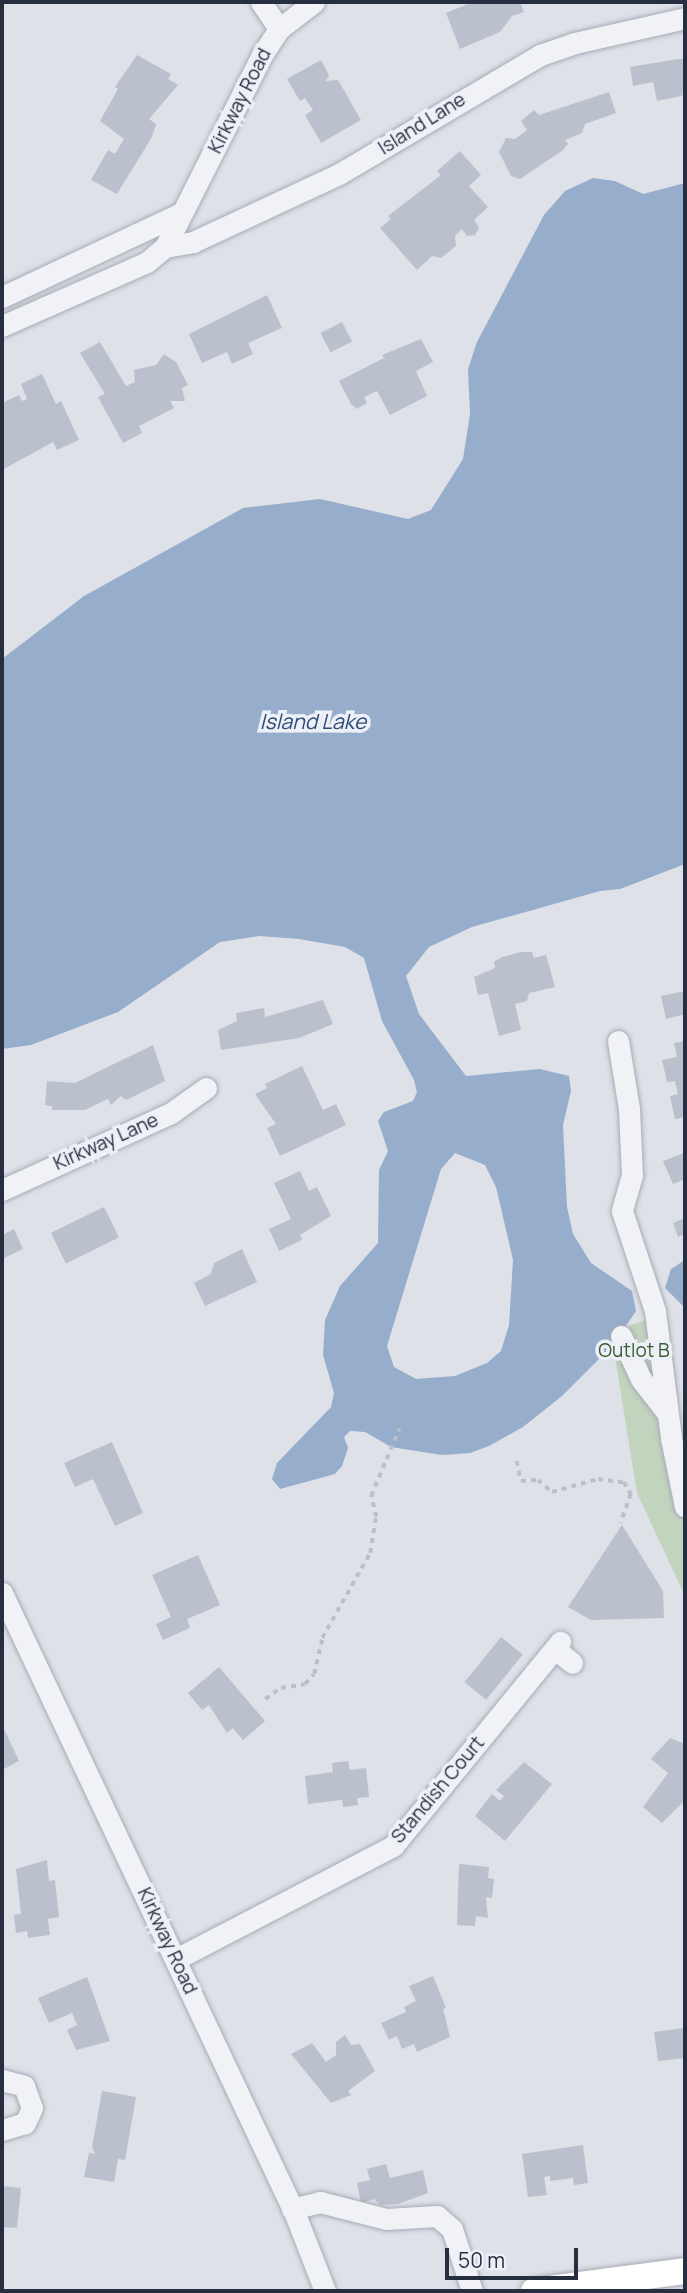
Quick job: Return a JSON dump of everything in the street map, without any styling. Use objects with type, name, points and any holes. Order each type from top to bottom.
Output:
[{"type":"main road","points":[[548,2290],[685,2271]]},
{"type":"street","points":[[261,2],[279,29]]},
{"type":"street","name":"Kirkway Road","points":[[165,247],[279,29],[314,2]]},
{"type":"street","name":"Island Lane","points":[[165,247],[193,242],[339,174],[540,55],[586,40],[685,18]]},
{"type":"street","points":[[2,296],[181,213]]},
{"type":"street","points":[[2,326],[147,262],[165,247]]},
{"type":"street","points":[[618,1041],[629,1109],[632,1175],[622,1211],[655,1311],[668,1414],[685,1507]]},
{"type":"street","name":"Kirkway Lane","points":[[2,1190],[171,1113],[206,1088]]},
{"type":"street","points":[[621,1336],[641,1379],[668,1414]]},
{"type":"street","name":"Kirkway Road","points":[[2,1593],[292,2209],[325,2291]]},
{"type":"street","name":"Standish Court","points":[[176,1959],[309,1886],[384,1852],[557,1646],[572,1663]]},
{"type":"street","points":[[2,2080],[24,2086],[32,2108],[25,2123],[2,2130]]},
{"type":"street","points":[[292,2209],[320,2202],[386,2218],[437,2216],[452,2229],[472,2291]]},
{"type":"path","points":[[265,1699],[286,1686],[300,1687],[314,1674],[322,1638],[370,1553],[376,1517],[371,1496],[399,1429]]},
{"type":"path","points":[[517,1461],[521,1481],[538,1480],[552,1492],[598,1479],[624,1482],[631,1494],[621,1523]]},
{"type":"green space","name":"Outlot B","points":[[650,1319],[671,1477],[685,1521],[685,1596],[637,1493],[613,1345],[631,1325]]},
{"type":"water","name":"Island Lake","points":[[593,178],[615,181],[643,194],[685,183],[685,864],[620,889],[600,891],[472,927],[429,947],[406,976],[419,1014],[466,1076],[540,1069],[569,1076],[571,1091],[563,1125],[567,1207],[573,1234],[591,1263],[632,1291],[636,1311],[613,1345],[562,1396],[523,1427],[489,1446],[470,1453],[442,1455],[391,1447],[365,1432],[350,1431],[344,1437],[348,1448],[342,1466],[335,1474],[280,1489],[272,1479],[277,1463],[331,1407],[334,1393],[323,1355],[325,1320],[340,1286],[378,1243],[379,1170],[388,1151],[378,1121],[384,1112],[413,1101],[417,1092],[414,1080],[382,1021],[364,958],[345,947],[299,939],[259,936],[220,942],[118,1012],[31,1045],[2,1049],[2,659],[84,596],[243,508],[320,499],[408,519],[431,510],[463,459],[470,414],[468,369],[477,342],[544,215],[565,191]],"holes":[[[455,1153],[485,1165],[496,1187],[513,1260],[509,1325],[501,1351],[487,1363],[455,1376],[416,1379],[394,1367],[387,1346],[441,1169]]]},
{"type":"water","points":[[685,1260],[685,1308],[665,1288],[671,1269]]},
{"type":"building","points":[[473,2],[520,2],[524,12],[512,16],[500,32],[460,49],[446,13]]},
{"type":"building","points":[[137,55],[171,74],[168,79],[178,85],[149,119],[156,124],[152,137],[117,194],[91,180],[108,150],[115,154],[124,139],[100,121],[118,89],[115,87]]},
{"type":"building","points":[[685,59],[685,93],[681,96],[657,101],[653,82],[633,86],[630,67]]},
{"type":"building","points":[[321,60],[329,75],[326,81],[338,80],[361,120],[321,143],[305,115],[313,110],[305,98],[300,101],[287,79]]},
{"type":"building","points":[[609,92],[616,113],[585,124],[582,133],[565,140],[568,144],[563,150],[520,179],[511,176],[499,152],[506,138],[515,139],[527,130],[521,121],[534,110],[539,115]]},
{"type":"building","points":[[460,151],[481,175],[469,186],[488,207],[474,220],[479,228],[475,235],[467,236],[462,229],[455,236],[456,246],[441,258],[432,256],[417,270],[380,228],[391,219],[388,216],[441,175],[437,171]]},
{"type":"building","points":[[267,295],[282,328],[248,343],[253,354],[232,364],[227,352],[202,363],[189,334]]},
{"type":"building","points":[[342,322],[352,342],[331,352],[321,333]]},
{"type":"building","points":[[421,339],[433,362],[416,371],[427,396],[390,415],[377,391],[364,397],[367,403],[357,409],[351,404],[339,381],[384,358],[382,355]]},
{"type":"building","points":[[100,342],[126,386],[135,382],[134,370],[156,365],[164,354],[176,362],[188,385],[182,388],[185,401],[170,401],[174,408],[139,426],[142,433],[123,443],[98,397],[105,394],[80,353]]},
{"type":"building","points":[[42,374],[56,404],[61,401],[79,440],[57,450],[53,442],[4,469],[2,403],[19,395],[22,401],[27,399],[21,384]]},
{"type":"building","points":[[532,952],[534,958],[546,955],[555,987],[529,993],[527,1001],[515,1004],[521,1030],[499,1036],[488,993],[478,995],[474,977],[495,968],[494,962],[502,957]]},
{"type":"building","points":[[685,991],[685,1014],[666,1019],[661,996]]},
{"type":"building","points":[[323,1000],[333,1024],[299,1038],[221,1050],[218,1030],[237,1021],[236,1013],[264,1008],[265,1017]]},
{"type":"building","points":[[685,1041],[685,1117],[675,1119],[670,1096],[678,1094],[675,1081],[667,1082],[662,1060],[677,1057],[674,1043]]},
{"type":"building","points":[[153,1045],[165,1081],[126,1100],[121,1096],[111,1105],[108,1099],[85,1110],[52,1110],[52,1106],[45,1105],[47,1081],[75,1083]]},
{"type":"building","points":[[302,1066],[323,1110],[336,1104],[346,1125],[280,1156],[267,1128],[276,1124],[255,1094],[267,1088],[265,1084]]},
{"type":"building","points":[[684,1153],[685,1186],[683,1180],[673,1184],[663,1161]]},
{"type":"building","points":[[300,1171],[309,1191],[317,1187],[331,1216],[300,1235],[302,1240],[279,1251],[269,1229],[291,1219],[274,1183]]},
{"type":"building","points":[[104,1207],[119,1238],[66,1263],[51,1233]]},
{"type":"building","points":[[685,1218],[685,1234],[678,1237],[673,1223]]},
{"type":"building","points":[[14,1229],[23,1249],[2,1259],[2,1235]]},
{"type":"building","points":[[242,1249],[257,1282],[205,1306],[194,1283],[211,1274],[214,1263]]},
{"type":"building","points":[[112,1442],[143,1513],[115,1526],[93,1479],[75,1487],[64,1463]]},
{"type":"building","points":[[622,1525],[663,1591],[664,1618],[591,1620],[568,1607]]},
{"type":"building","points":[[198,1555],[220,1605],[187,1619],[190,1628],[163,1640],[156,1624],[171,1617],[152,1575]]},
{"type":"building","points":[[501,1637],[523,1655],[486,1700],[464,1682]]},
{"type":"building","points":[[219,1667],[265,1721],[243,1740],[233,1728],[227,1733],[209,1705],[202,1710],[188,1693]]},
{"type":"building","points":[[2,1725],[19,1761],[2,1770]]},
{"type":"building","points":[[670,1738],[685,1744],[685,1800],[662,1823],[643,1807],[668,1773],[651,1759]]},
{"type":"building","points":[[348,1761],[350,1770],[366,1768],[369,1797],[357,1798],[358,1805],[343,1807],[342,1800],[308,1804],[305,1776],[333,1772],[332,1763]]},
{"type":"building","points":[[524,1762],[552,1784],[505,1841],[475,1816],[492,1794],[500,1801],[504,1796],[496,1790]]},
{"type":"building","points":[[47,1860],[49,1881],[55,1880],[59,1917],[48,1919],[50,1935],[28,1938],[27,1931],[16,1933],[14,1915],[21,1914],[16,1869]]},
{"type":"building","points":[[459,1864],[489,1867],[488,1878],[494,1879],[492,1898],[486,1897],[488,1918],[476,1916],[475,1926],[457,1925]]},
{"type":"building","points":[[433,1976],[446,2008],[443,2009],[450,2037],[417,2052],[414,2044],[402,2049],[397,2036],[389,2040],[381,2023],[406,2012],[404,2007],[416,2001],[409,1986]]},
{"type":"building","points":[[87,1977],[110,2041],[76,2050],[67,2030],[77,2025],[72,2013],[49,2023],[38,1998]]},
{"type":"building","points":[[685,2028],[685,2058],[658,2061],[654,2032]]},
{"type":"building","points":[[345,2035],[351,2045],[360,2044],[375,2071],[348,2091],[351,2095],[331,2103],[291,2054],[312,2043],[326,2062],[336,2055],[336,2042]]},
{"type":"building","points":[[102,2091],[136,2097],[125,2160],[118,2159],[114,2182],[84,2177],[89,2153],[95,2154],[92,2147]]},
{"type":"building","points":[[583,2145],[588,2183],[574,2185],[573,2178],[550,2181],[550,2176],[544,2177],[547,2195],[528,2197],[522,2154]]},
{"type":"building","points":[[386,2164],[390,2178],[423,2170],[428,2193],[398,2204],[380,2205],[374,2199],[361,2203],[357,2183],[370,2180],[367,2169]]},
{"type":"building","points":[[2,2186],[21,2188],[17,2228],[2,2227]]}]
